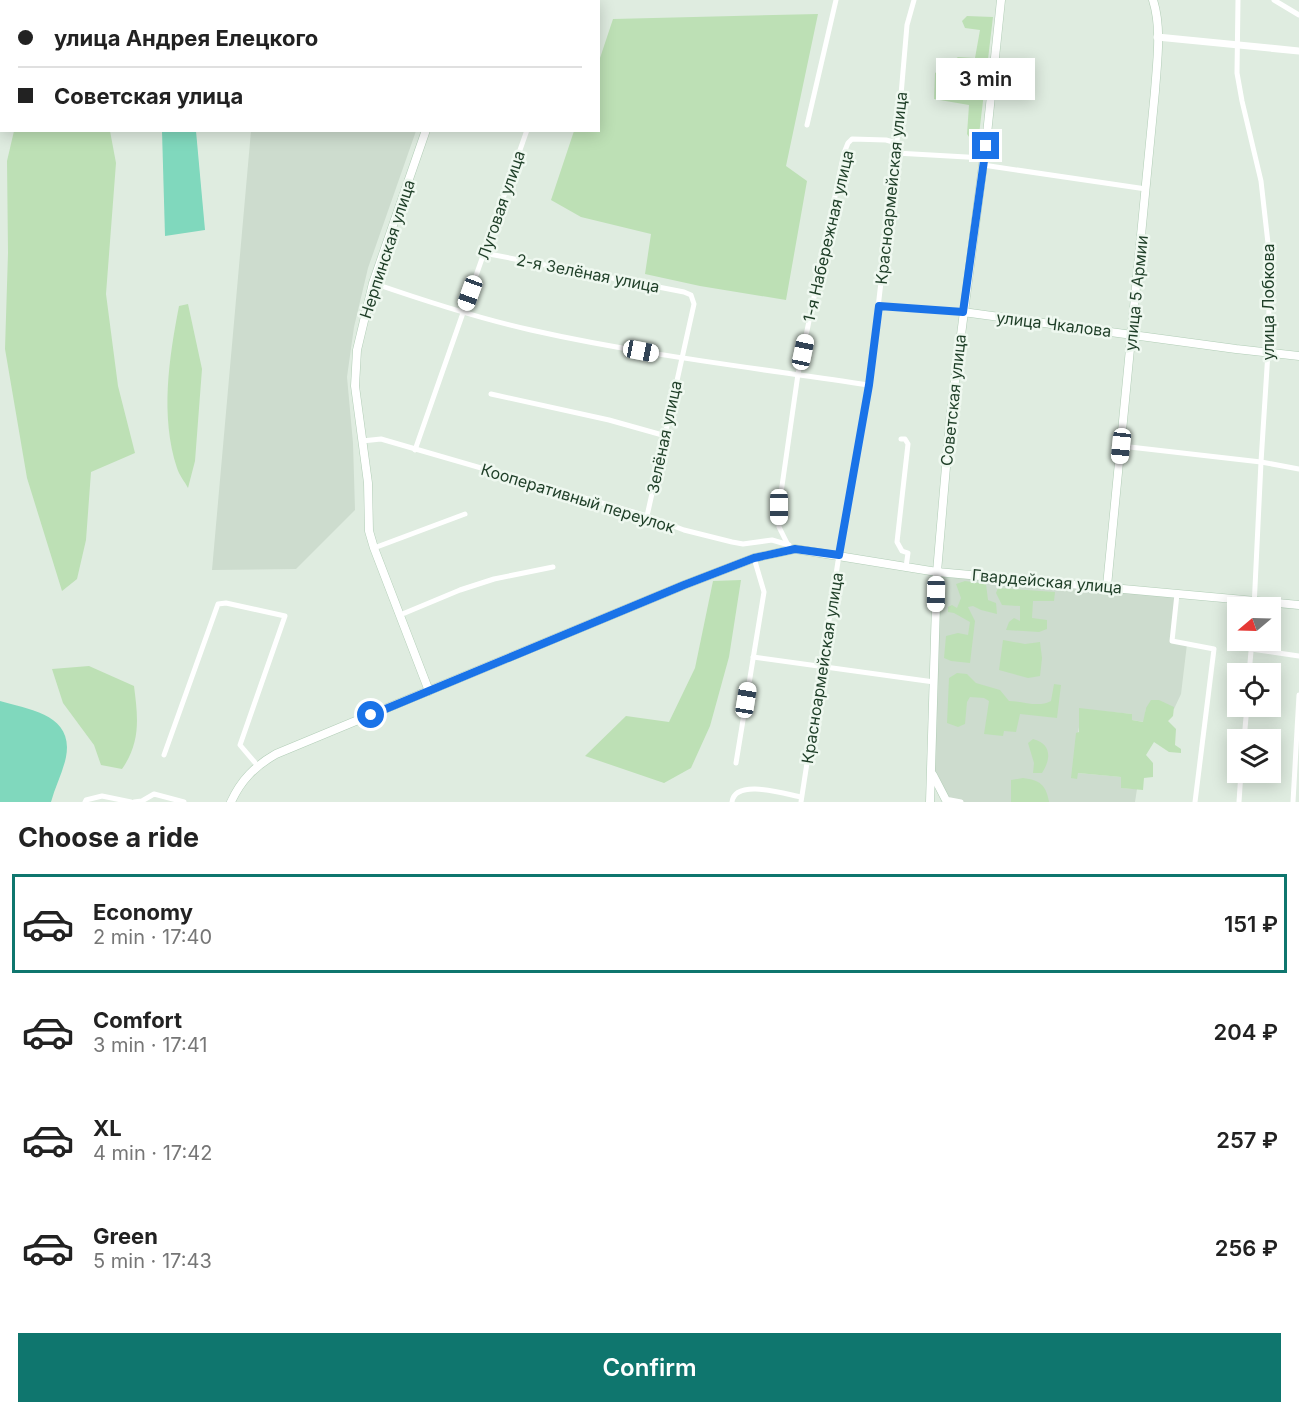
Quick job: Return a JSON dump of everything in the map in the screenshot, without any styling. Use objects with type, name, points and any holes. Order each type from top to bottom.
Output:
[{"type":"main road","name":"Советская улица","points":[[930,802],[937,572],[950,420],[1001,0]]},
{"type":"main road","name":"улица 5 Армии","points":[[1107,586],[1146,189],[1158,37],[1153,0]]},
{"type":"main road","name":"Нерпинская улица","points":[[425,132],[373,283],[357,350],[355,386],[368,483],[369,531],[429,691]]},
{"type":"main road","name":"улица Чкалова","points":[[963,312],[1299,356]]},
{"type":"main road","name":"Гвардейская улица","points":[[792,547],[937,572],[1107,586],[1227,600]]},
{"type":"main road","points":[[231,802],[237,788],[257,765],[276,754],[684,585],[754,558],[792,547]]},
{"type":"main road","name":"Гвардейская улица","points":[[1281,605],[1299,606]]},
{"type":"main road","points":[[932,773],[946,801]]},
{"type":"street","points":[[807,125],[836,0]]},
{"type":"street","name":"Красноармейская улица","points":[[801,800],[839,555],[869,385],[896,153],[907,25],[914,0]]},
{"type":"street","name":"улица Лобкова","points":[[1238,0],[1237,73],[1261,181],[1268,225],[1270,261],[1268,352],[1255,597]]},
{"type":"street","points":[[1274,0],[1299,15]]},
{"type":"street","points":[[1158,37],[1299,51]]},
{"type":"street","name":"Луговая улица","points":[[415,450],[526,132]]},
{"type":"street","name":"1-я Набережная улица","points":[[792,547],[779,527],[779,507],[798,374],[844,153],[852,139],[886,140],[897,143]]},
{"type":"street","points":[[896,153],[983,162],[1146,189]]},
{"type":"street","name":"2-я Зелёная улица","points":[[484,253],[691,295]]},
{"type":"street","name":"Зелёная улица","points":[[373,283],[462,313],[531,330],[681,358],[869,385]]},
{"type":"street","name":"Зелёная улица","points":[[646,516],[666,436],[694,304],[691,295]]},
{"type":"street","name":"улица Чкалова","points":[[879,306],[963,312]]},
{"type":"street","points":[[491,394],[609,420],[666,436]]},
{"type":"street","name":"Кооперативный переулок","points":[[362,441],[381,439],[646,516],[684,530],[732,542],[743,544],[772,540],[792,547]]},
{"type":"street","points":[[901,439],[905,439],[908,444],[897,542],[902,551],[908,553],[906,567]]},
{"type":"street","points":[[1121,446],[1261,462],[1299,470]]},
{"type":"street","points":[[374,548],[465,514]]},
{"type":"street","points":[[736,763],[764,592],[754,558]]},
{"type":"street","points":[[400,615],[460,590],[494,579],[553,567]]},
{"type":"street","points":[[1177,594],[1172,641],[1214,649],[1195,802]]},
{"type":"street","points":[[164,755],[218,604],[226,603],[285,616],[240,745],[257,765]]},
{"type":"street","points":[[1265,651],[1299,656]]},
{"type":"street","points":[[753,657],[934,682]]},
{"type":"street","points":[[1293,802],[1299,695]]},
{"type":"street","points":[[1239,802],[1240,783]]},
{"type":"street","points":[[732,802],[732,797],[736,792],[753,788],[801,800]]},
{"type":"street","points":[[85,802],[102,796],[132,802],[142,801],[154,794],[184,802]]},
{"type":"street","points":[[946,801],[961,802]]},
{"type":"shaded area","points":[[818,14],[786,166],[807,181],[786,300],[700,286],[645,274],[651,234],[581,217],[551,200],[574,132],[600,132],[600,58],[613,19]]},
{"type":"shaded area","points":[[967,16],[993,17],[978,143],[974,144],[967,134],[969,105],[934,99],[935,73],[958,57],[975,58],[980,30],[965,28],[962,21]]},
{"type":"shaded area","points":[[14,132],[110,132],[116,163],[106,294],[118,386],[135,453],[91,472],[86,540],[77,579],[62,591],[27,478],[5,349],[8,253],[7,161]]},
{"type":"shaded area","points":[[162,132],[196,132],[205,230],[165,236]]},
{"type":"shaded area","points":[[251,132],[416,132],[368,268],[354,327],[347,377],[353,443],[355,510],[296,569],[212,570]]},
{"type":"shaded area","points":[[188,304],[202,369],[195,461],[188,488],[178,471],[172,448],[168,387],[169,366],[179,306]]},
{"type":"shaded area","points":[[937,572],[1177,594],[1172,641],[1187,644],[1181,694],[1174,709],[1146,708],[1144,722],[1132,720],[1132,714],[1079,709],[1078,773],[1122,777],[1121,788],[1137,789],[1135,802],[961,802],[945,799],[932,773]]},
{"type":"shaded area","points":[[741,580],[729,657],[710,726],[691,768],[664,783],[585,756],[626,716],[669,722],[695,668],[713,581]]},
{"type":"shaded area","points":[[965,581],[986,584],[988,600],[996,603],[997,614],[973,606],[968,607],[975,621],[970,663],[944,658],[946,636],[958,633],[968,635],[970,622],[948,612],[948,607],[952,605],[957,608],[961,598],[956,584]]},
{"type":"shaded area","points":[[998,588],[1055,592],[1054,601],[1033,601],[1032,618],[1047,620],[1047,629],[1039,632],[1006,630],[1009,622],[1014,618],[1020,621],[1020,606],[1002,605],[996,593]]},
{"type":"shaded area","points":[[1003,640],[1025,644],[1040,642],[1042,658],[1040,676],[1028,678],[999,670]]},
{"type":"shaded area","points":[[89,666],[134,686],[137,729],[132,749],[122,769],[101,765],[94,745],[63,703],[52,669]]},
{"type":"shaded area","points":[[957,673],[967,674],[976,683],[1000,690],[1009,701],[1031,704],[1051,701],[1054,684],[1061,685],[1057,718],[1020,714],[1016,732],[1004,731],[1003,736],[984,734],[989,701],[984,698],[970,697],[967,702],[965,724],[958,727],[947,723],[949,678]]},
{"type":"shaded area","points":[[1151,700],[1159,700],[1174,707],[1173,716],[1168,721],[1176,729],[1175,745],[1181,749],[1181,753],[1169,752],[1154,742],[1146,755],[1153,763],[1153,777],[1144,778],[1143,790],[1121,788],[1121,777],[1078,773],[1077,779],[1071,778],[1076,733],[1079,732],[1079,708],[1132,714],[1132,720],[1143,722],[1146,708]]},
{"type":"shaded area","points":[[0,701],[48,717],[57,723],[63,732],[67,743],[66,757],[51,802],[0,802]]},
{"type":"shaded area","points":[[1033,739],[1047,748],[1047,762],[1042,773],[1033,773],[1034,763],[1028,743]]},
{"type":"shaded area","points":[[1023,778],[1041,784],[1049,802],[1011,802],[1011,780]]},
{"type":"route","points":[[371,715],[754,558],[795,549],[839,555],[869,385],[879,306],[963,312],[986,146]]}]
